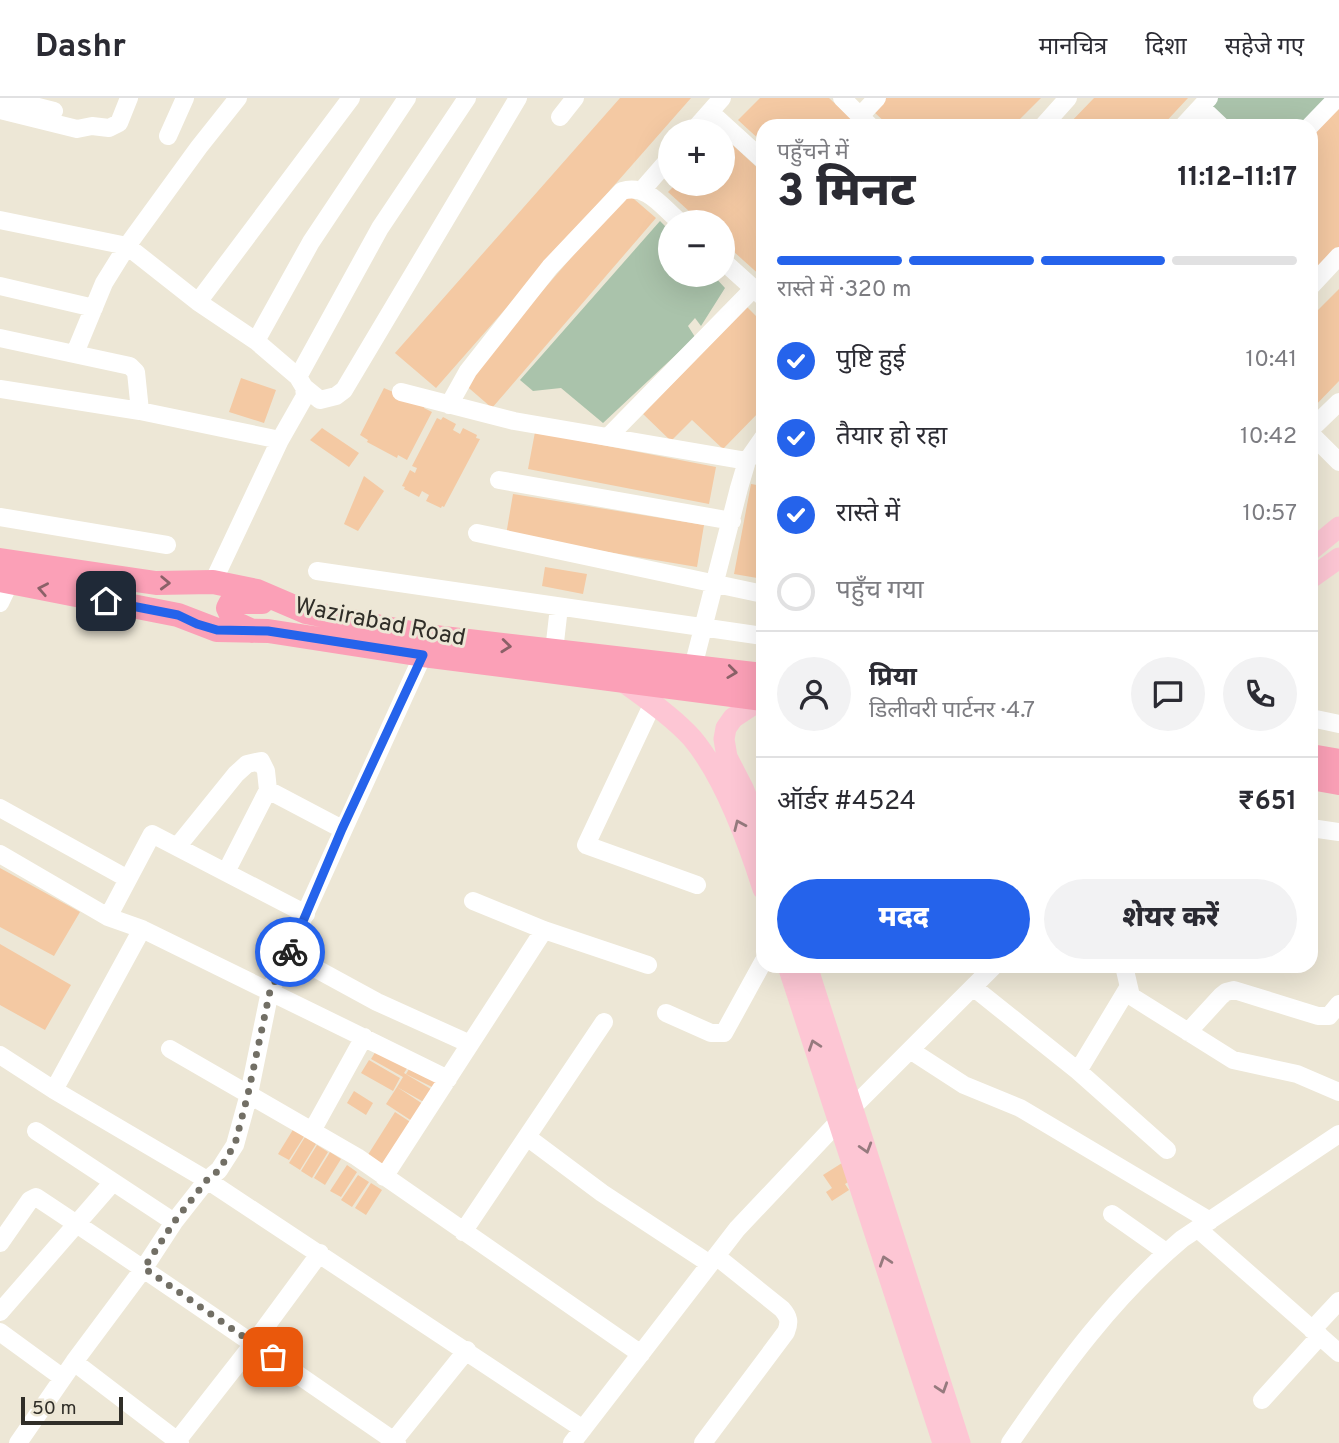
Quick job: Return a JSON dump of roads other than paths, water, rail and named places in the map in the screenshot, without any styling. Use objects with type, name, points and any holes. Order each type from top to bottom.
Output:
[{"type":"highway","name":"Wazirabad Road","points":[[2,581],[213,582],[257,592],[306,612],[426,636],[756,674]]},
{"type":"highway","name":"Wazirabad Road","points":[[2,581],[178,615],[217,630],[268,631],[423,655],[756,698]]},
{"type":"highway","points":[[252,631],[235,623],[229,613],[230,604],[278,602]]},
{"type":"highway","points":[[1318,758],[1339,761]]},
{"type":"highway","points":[[1318,779],[1339,783]]},
{"type":"main road","points":[[1318,544],[1339,527]]},
{"type":"main road","points":[[1318,573],[1339,558]]},
{"type":"main road","points":[[621,680],[693,739],[710,765],[739,823],[756,869]]},
{"type":"main road","points":[[756,703],[733,718],[726,728],[724,739],[727,757],[756,820]]},
{"type":"main road","points":[[791,973],[846,1114]]},
{"type":"main road","points":[[809,973],[846,1114],[902,1289],[943,1443]]},
{"type":"main road","points":[[902,1289],[960,1443]]},
{"type":"street","points":[[3,98],[83,118],[92,126]]},
{"type":"street","points":[[0,110],[77,129],[92,126],[109,128],[116,126],[129,98]]},
{"type":"street","points":[[167,136],[185,98]]},
{"type":"street","points":[[75,353],[104,283],[127,246],[238,98]]},
{"type":"street","points":[[198,302],[351,98]]},
{"type":"street","points":[[256,341],[311,242],[407,98]]},
{"type":"street","points":[[213,582],[280,440],[304,396],[301,382],[380,228],[467,98]]},
{"type":"street","points":[[0,220],[127,246],[198,302],[256,341],[320,400],[336,396],[344,390],[518,98]]},
{"type":"street","points":[[559,117],[575,98]]},
{"type":"street","points":[[704,119],[722,98]]},
{"type":"street","points":[[842,98],[863,119]]},
{"type":"street","points":[[866,119],[877,98]]},
{"type":"street","points":[[1049,119],[1068,98]]},
{"type":"street","points":[[1317,119],[1337,98]]},
{"type":"street","points":[[1189,119],[1205,102],[1216,119]]},
{"type":"street","points":[[710,112],[756,154]]},
{"type":"street","points":[[643,190],[658,172]]},
{"type":"street","points":[[449,405],[468,371],[550,267],[622,191],[633,188],[643,190],[666,210]]},
{"type":"street","points":[[1318,278],[1339,256]]},
{"type":"street","points":[[735,272],[756,291]]},
{"type":"street","points":[[0,286],[94,308]]},
{"type":"street","points":[[608,437],[756,295]]},
{"type":"street","points":[[0,338],[130,366],[136,372],[140,411]]},
{"type":"street","points":[[0,389],[140,411],[280,440]]},
{"type":"street","points":[[401,393],[514,421],[747,461]]},
{"type":"street","points":[[1318,424],[1339,402]]},
{"type":"street","points":[[1318,439],[1339,461]]},
{"type":"street","points":[[693,667],[747,461],[756,448]]},
{"type":"street","points":[[499,480],[732,521]]},
{"type":"street","points":[[0,517],[167,545]]},
{"type":"street","points":[[477,533],[756,593]]},
{"type":"street","points":[[317,571],[756,635]]},
{"type":"street","points":[[554,651],[559,607]]},
{"type":"street","points":[[18,1443],[174,1222],[207,1180],[219,1170],[235,1144],[270,991],[423,655]]},
{"type":"street","points":[[653,704],[586,845],[697,885]]},
{"type":"street","points":[[1318,720],[1339,724]]},
{"type":"street","points":[[177,847],[236,774],[247,764],[261,761],[266,771],[268,790],[226,872]]},
{"type":"street","points":[[268,790],[342,829]]},
{"type":"street","points":[[0,808],[128,879]]},
{"type":"street","points":[[1318,829],[1339,832]]},
{"type":"street","points":[[108,917],[152,834],[306,914]]},
{"type":"street","points":[[0,854],[108,917],[142,929],[447,1079]]},
{"type":"street","points":[[472,901],[544,930],[648,965]]},
{"type":"street","points":[[54,1090],[142,929]]},
{"type":"street","points":[[384,1177],[544,930]]},
{"type":"street","points":[[289,954],[377,1002],[470,1044]]},
{"type":"street","points":[[666,1013],[711,1033],[724,1033],[757,973]]},
{"type":"street","points":[[0,1055],[207,1180],[467,1350],[578,1436],[737,1229],[846,1114],[987,973]]},
{"type":"street","points":[[1125,973],[1131,996],[1242,1064],[1297,1074],[1339,1092]]},
{"type":"street","points":[[973,987],[1078,1071],[1167,1150]]},
{"type":"street","points":[[1078,1071],[1128,988]]},
{"type":"street","points":[[1188,1032],[1226,992],[1240,990],[1318,1016],[1329,1016],[1339,1004]]},
{"type":"street","points":[[463,1232],[604,1022]]},
{"type":"street","points":[[312,1131],[364,1037]]},
{"type":"street","points":[[170,1049],[312,1131],[384,1177],[641,1354]]},
{"type":"street","points":[[910,1050],[964,1085],[1020,1108],[1204,1225],[1339,1353]]},
{"type":"street","points":[[36,1131],[174,1222]]},
{"type":"street","points":[[1010,1443],[1084,1338],[1166,1252],[1339,1134]]},
{"type":"street","points":[[527,1137],[602,1193],[713,1260],[788,1315],[786,1332],[702,1443]]},
{"type":"street","points":[[0,1312],[113,1182]]},
{"type":"street","points":[[0,1243],[30,1200],[36,1197],[76,1226],[144,1268],[394,1442],[467,1350]]},
{"type":"street","points":[[1112,1214],[1166,1252]]},
{"type":"street","points":[[74,1362],[178,1442],[320,1254]]},
{"type":"street","points":[[1262,1400],[1339,1301]]},
{"type":"street","points":[[0,1332],[63,1378]]}]
